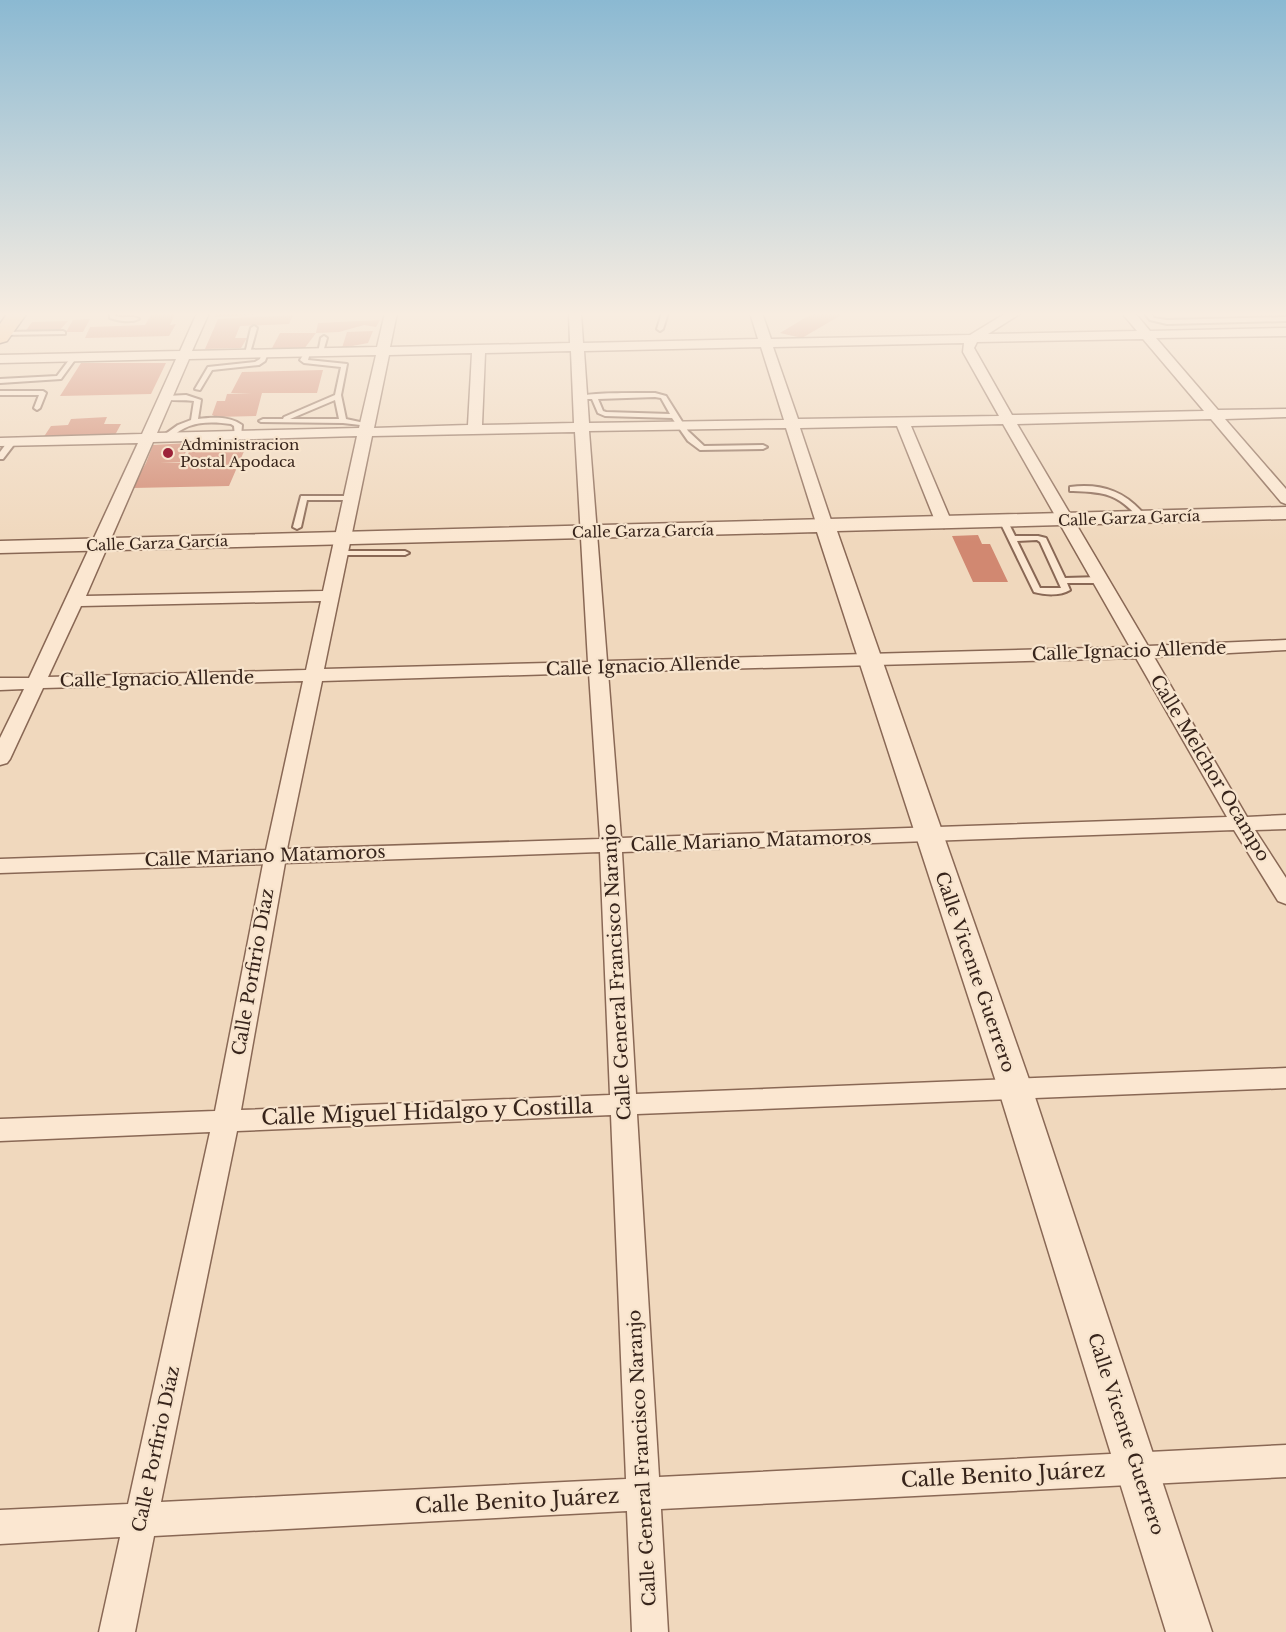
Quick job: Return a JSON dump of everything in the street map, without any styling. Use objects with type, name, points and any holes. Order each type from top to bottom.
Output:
[{"type":"street","points":[[0,759],[75,601],[170,389]]},
{"type":"street","name":"Calle Porfirio Díaz","points":[[117,1632],[226,1120],[274,856],[375,389]]},
{"type":"street","points":[[475,429],[477,389]]},
{"type":"street","name":"Calle General Francisco Naranjo","points":[[585,389],[587,397],[581,427],[610,846],[650,1632]]},
{"type":"street","name":"Calle Vicente Guerrero","points":[[781,389],[825,526],[1015,1088],[1189,1632]]},
{"type":"street","name":"Calle Melchor Ocampo","points":[[991,389],[1241,824],[1286,896]]},
{"type":"street","points":[[1192,389],[1286,499]]},
{"type":"street","points":[[6,442],[367,429],[581,427],[678,421],[793,424],[1286,413]]},
{"type":"street","points":[[902,422],[944,523]]},
{"type":"street","name":"Calle Garza García","points":[[0,547],[340,545],[588,532],[944,523],[1009,530],[1065,520],[1286,513]]},
{"type":"street","points":[[75,601],[330,596]]},
{"type":"street","name":"Calle Ignacio Allende","points":[[0,684],[1141,652],[1286,645]]},
{"type":"street","name":"Calle Mariano Matamoros","points":[[0,866],[1286,822]]},
{"type":"street","name":"Calle Miguel Hidalgo y Costilla","points":[[0,1130],[1286,1077]]},
{"type":"street","name":"Calle Benito Juárez","points":[[0,1527],[1286,1461]]},
{"type":"lane","points":[[339,389],[338,396],[344,421]]},
{"type":"lane","points":[[0,393],[43,393],[37,408]]},
{"type":"lane","points":[[587,397],[655,395],[664,397],[678,421],[697,445],[703,448],[762,447]]},
{"type":"lane","points":[[281,421],[338,396]]},
{"type":"lane","points":[[166,398],[186,397],[198,400],[194,421]]},
{"type":"lane","points":[[587,397],[600,412],[605,414],[678,421]]},
{"type":"lane","points":[[167,437],[175,427],[194,421],[233,422],[238,424],[238,435]]},
{"type":"lane","points":[[262,421],[344,421],[367,429]]},
{"type":"lane","points":[[0,457],[6,442]]},
{"type":"lane","points":[[1073,489],[1114,492],[1123,496],[1143,518]]},
{"type":"lane","points":[[297,527],[304,498],[351,498]]},
{"type":"lane","points":[[1009,530],[1042,540],[1063,581],[1065,591],[1038,591],[1009,530]]},
{"type":"lane","points":[[340,545],[405,553]]},
{"type":"lane","points":[[1063,581],[1100,580]]},
{"type":"building","points":[[64,389],[153,389],[151,394],[60,396]]},
{"type":"building","points":[[233,389],[318,389],[317,393],[262,393],[256,416],[217,417],[212,415],[217,401],[225,401],[227,394],[252,393],[231,393]]},
{"type":"building","points":[[107,417],[104,424],[121,424],[115,435],[43,438],[51,426],[68,425],[71,419]]},
{"type":"building","points":[[248,442],[229,486],[132,488],[153,445],[189,443],[182,462],[160,462],[185,463],[192,443]]},
{"type":"building","points":[[978,535],[982,544],[990,544],[1008,582],[973,582],[952,536]]},
{"type":"place","name":"Administracion Postal Apodaca","points":[[168,453]]}]
